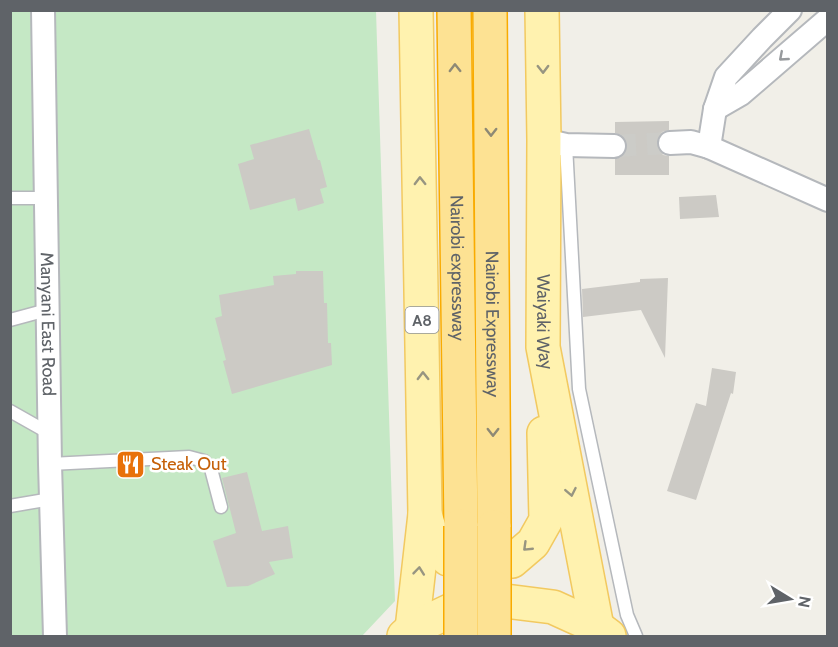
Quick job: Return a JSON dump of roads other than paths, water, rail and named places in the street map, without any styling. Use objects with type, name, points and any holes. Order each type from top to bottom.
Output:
[{"type":"highway","name":"Nairobi expressway","points":[[454,10],[461,636]]},
{"type":"highway","name":"Nairobi Expressway","points":[[490,10],[494,636]]},
{"type":"main road","name":"A8","points":[[408,633],[425,514],[416,10]]},
{"type":"main road","name":"Waiyaki Way","points":[[542,10],[555,142],[543,347],[603,632]]},
{"type":"main road","points":[[425,514],[434,544],[448,560],[482,563],[512,561],[533,543],[546,520],[543,347]]},
{"type":"main road","points":[[408,633],[456,608],[505,601],[553,607],[603,632]]},
{"type":"street","name":"Manyani East Road","points":[[43,10],[49,432],[55,636]]},
{"type":"street","points":[[709,147],[715,109],[726,77],[790,10]]},
{"type":"street","points":[[715,109],[741,94],[828,19]]},
{"type":"street","points":[[555,142],[614,146]]},
{"type":"street","points":[[670,142],[691,142],[709,147],[828,200]]},
{"type":"lane","points":[[555,142],[579,389],[627,615],[636,636]]},
{"type":"lane","points":[[10,198],[45,198]]},
{"type":"lane","points":[[10,320],[48,310]]},
{"type":"lane","points":[[10,411],[49,432]]},
{"type":"lane","points":[[50,464],[189,457],[204,461],[211,469],[221,507]]},
{"type":"lane","points":[[10,506],[51,499]]},
{"type":"tunnel","points":[[614,146],[670,143]]},
{"type":"place","name":"Steak Out","points":[[130,464]]}]
